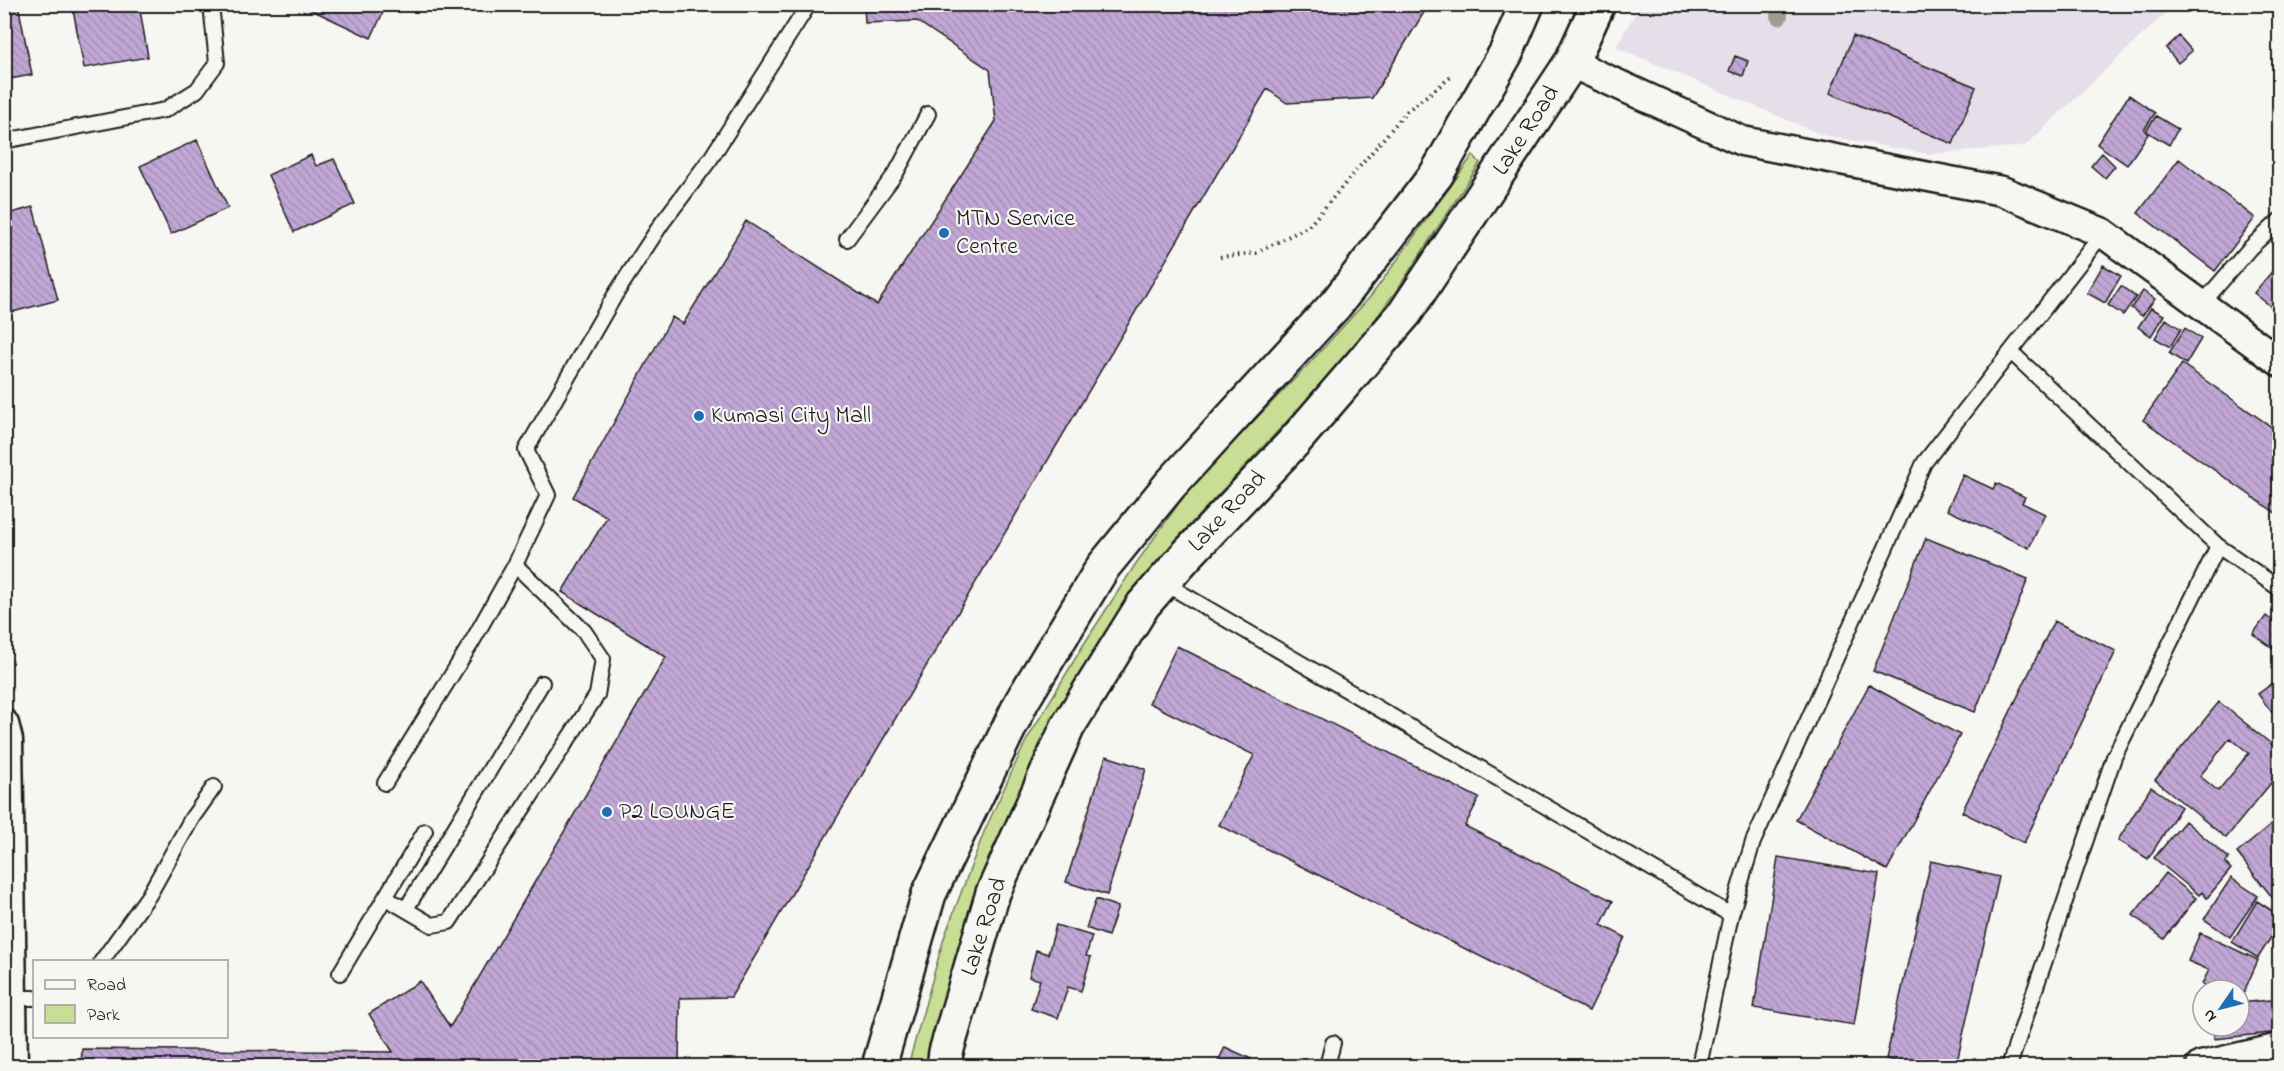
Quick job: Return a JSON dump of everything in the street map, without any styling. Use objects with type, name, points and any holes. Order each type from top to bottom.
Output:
[{"type":"main road","points":[[879,1066],[929,894],[1022,701],[1103,567],[1170,485],[1336,304],[1436,175],[1506,53],[1527,4]]},
{"type":"main road","name":"Lake Road","points":[[944,1066],[993,893],[1064,736],[1143,605],[1293,443],[1405,313],[1571,63],[1598,4]]},
{"type":"street","points":[[1571,63],[1742,141],[2002,191],[2103,233],[2280,362]]},
{"type":"street","points":[[4,724],[8,740],[23,998],[13,1066]]},
{"type":"street","points":[[2201,1066],[2280,1048]]},
{"type":"lane","points":[[4,141],[165,110],[197,90],[217,63],[211,4]]},
{"type":"lane","points":[[385,783],[472,642],[514,565],[548,495],[526,450],[615,295],[662,223],[711,158],[809,4]]},
{"type":"lane","points":[[847,239],[896,173],[928,114]]},
{"type":"lane","points":[[2201,305],[2250,248],[2280,220]]},
{"type":"lane","points":[[1699,1066],[1731,915],[1753,842],[1924,463],[2103,233]]},
{"type":"lane","points":[[2011,352],[2218,546],[2280,589]]},
{"type":"lane","points":[[2008,1066],[2114,757],[2218,546]]},
{"type":"lane","points":[[386,898],[432,925],[449,922],[597,694],[603,659],[584,631],[514,565]]},
{"type":"lane","points":[[1164,583],[1731,915]]},
{"type":"lane","points":[[406,909],[542,683]]},
{"type":"lane","points":[[102,960],[148,895],[192,818],[214,787]]},
{"type":"lane","points":[[340,973],[425,831]]},
{"type":"lane","points":[[1327,1066],[1333,1043]]},
{"type":"path","points":[[1220,257],[1256,253],[1309,226],[1407,111],[1454,74]]},
{"type":"shaded area","points":[[1640,5],[2174,5],[2025,146],[1929,154],[1823,135],[1616,47]]},
{"type":"green space","points":[[1473,155],[1480,163],[1399,287],[1349,355],[1171,545],[1112,624],[1033,762],[989,858],[954,961],[930,1066],[908,1066],[944,938],[984,832],[1026,741],[1084,644],[1135,565],[1191,486],[1371,296]]},
{"type":"building","points":[[4,4],[18,4],[32,75],[4,80]]},
{"type":"building","points":[[72,4],[139,4],[148,57],[84,68]]},
{"type":"building","points":[[299,4],[387,4],[371,38]]},
{"type":"building","points":[[864,4],[1429,4],[1372,98],[1287,103],[1267,89],[731,997],[680,998],[679,1066],[81,1066],[82,1049],[393,1052],[369,1014],[420,981],[450,1027],[666,657],[562,592],[607,517],[573,497],[672,317],[683,324],[746,221],[877,305],[996,121],[990,70],[917,21],[865,23]]},
{"type":"building","points":[[1853,36],[1976,87],[1953,144],[1830,93]]},
{"type":"building","points":[[2179,36],[2192,51],[2178,63],[2166,48]]},
{"type":"building","points":[[1735,56],[1748,61],[1743,76],[1729,71]]},
{"type":"building","points":[[2129,95],[2155,113],[2144,130],[2148,134],[2127,165],[2097,144]]},
{"type":"building","points":[[2156,116],[2178,129],[2169,145],[2146,131]]},
{"type":"building","points":[[197,140],[228,208],[171,234],[140,166]]},
{"type":"building","points":[[2102,153],[2115,166],[2105,178],[2091,166]]},
{"type":"building","points":[[311,155],[316,166],[334,159],[355,204],[294,232],[268,175]]},
{"type":"building","points":[[2179,159],[2255,218],[2215,271],[2138,213]]},
{"type":"building","points":[[33,207],[58,300],[5,314],[4,215]]},
{"type":"building","points":[[2280,262],[2280,314],[2254,293]]},
{"type":"building","points":[[2103,265],[2121,276],[2105,303],[2087,293]]},
{"type":"building","points":[[2121,286],[2136,297],[2123,315],[2108,305]]},
{"type":"building","points":[[2143,291],[2155,299],[2142,316],[2131,308]]},
{"type":"building","points":[[2151,308],[2164,315],[2151,336],[2138,327]]},
{"type":"building","points":[[2166,319],[2181,329],[2170,347],[2155,338]]},
{"type":"building","points":[[2185,328],[2201,339],[2186,364],[2169,353]]},
{"type":"building","points":[[2182,364],[2280,433],[2280,516],[2143,420]]},
{"type":"building","points":[[1963,475],[1993,489],[1996,483],[2025,497],[2022,503],[2045,514],[2029,548],[1947,510]]},
{"type":"building","points":[[1926,538],[2028,579],[1975,712],[1873,671]]},
{"type":"building","points":[[2266,616],[2280,626],[2279,652],[2253,634]]},
{"type":"building","points":[[2054,621],[2116,651],[2024,843],[1962,812]]},
{"type":"building","points":[[1177,646],[1479,798],[1465,826],[1613,901],[1601,925],[1625,937],[1589,1011],[1219,825],[1254,755],[1149,703]]},
{"type":"building","points":[[2280,678],[2280,723],[2258,694]]},
{"type":"building","points":[[1869,685],[1960,735],[1887,870],[1796,820]]},
{"type":"building","points":[[2219,702],[2280,751],[2280,772],[2226,838],[2155,780]],"holes":[[[2230,738],[2249,753],[2218,791],[2200,776]]]},
{"type":"building","points":[[1106,756],[1146,769],[1107,895],[1066,882]]},
{"type":"building","points":[[2151,787],[2181,807],[2148,859],[2118,840]]},
{"type":"building","points":[[2185,821],[2229,858],[2225,863],[2231,869],[2207,898],[2202,892],[2199,895],[2154,858]]},
{"type":"building","points":[[2271,825],[2280,835],[2280,891],[2272,897],[2237,853]]},
{"type":"building","points":[[1778,857],[1879,874],[1854,1025],[1754,1008]]},
{"type":"building","points":[[1931,861],[1999,877],[1956,1066],[1917,1066],[1886,1059]]},
{"type":"building","points":[[2166,873],[2196,898],[2164,939],[2133,915]]},
{"type":"building","points":[[2231,878],[2258,896],[2230,937],[2204,919]]},
{"type":"building","points":[[1096,899],[1118,907],[1108,936],[1086,928]]},
{"type":"building","points":[[2257,901],[2280,916],[2280,923],[2258,958],[2232,942]]},
{"type":"building","points":[[1056,925],[1092,936],[1086,956],[1091,957],[1081,991],[1068,987],[1058,1018],[1031,1009],[1040,980],[1029,977],[1036,950],[1048,954]]},
{"type":"building","points":[[2200,933],[2258,960],[2250,978],[2205,978],[2209,970],[2188,961]]},
{"type":"building","points":[[2280,999],[2280,1032],[2251,1035],[2251,1002]]},
{"type":"building","points":[[1225,1047],[1251,1059],[1248,1066],[1216,1066]]},
{"type":"place","name":"MTN Service Centre","points":[[944,233]]},
{"type":"place","name":"Kumasi City Mall","points":[[699,416]]},
{"type":"place","name":"P2 LOUNGE","points":[[607,812]]}]
